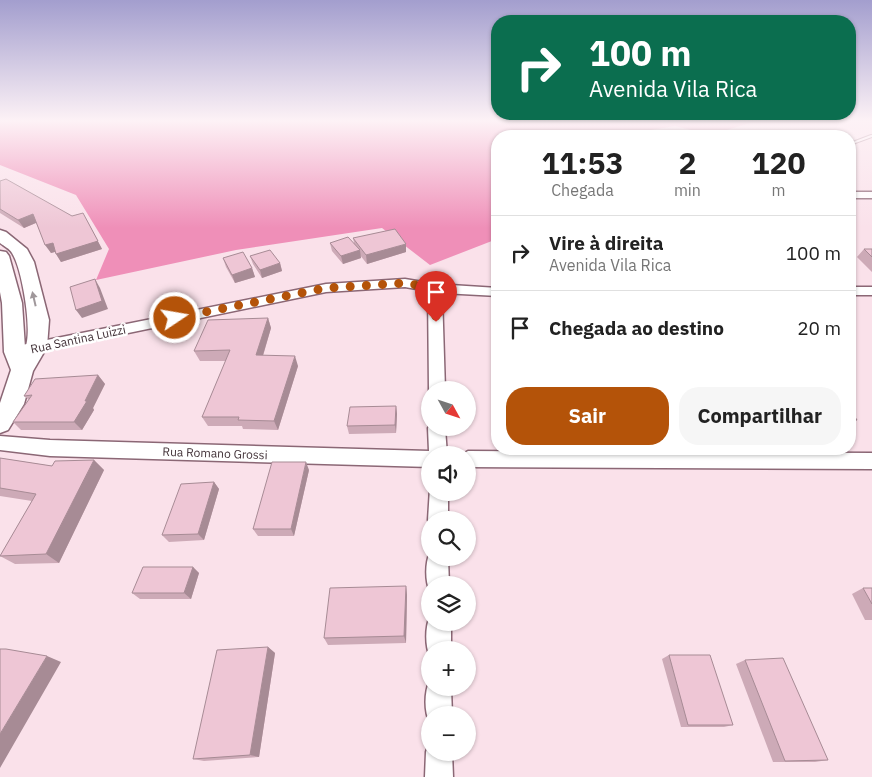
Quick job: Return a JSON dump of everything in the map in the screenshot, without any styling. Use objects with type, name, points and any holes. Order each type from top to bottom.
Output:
[{"type":"street","points":[[856,195],[872,195]]},
{"type":"street","points":[[0,235],[19,249],[25,262],[38,320],[37,347],[18,361]]},
{"type":"street","points":[[0,256],[12,303],[18,361],[12,404],[0,423]]},
{"type":"street","name":"Rua Santina Luizzi","points":[[37,347],[326,288],[405,283],[435,288],[491,292]]},
{"type":"street","points":[[435,288],[437,381]]},
{"type":"street","points":[[856,292],[872,292]]},
{"type":"street","name":"Rua Romano Grossi","points":[[0,443],[50,448],[421,459]]},
{"type":"street","points":[[476,459],[872,461]]},
{"type":"street","points":[[439,761],[439,777]]},
{"type":"shaded area","points":[[0,156],[491,156],[491,241],[430,265],[382,228],[236,250],[96,280],[109,249],[76,195],[0,165]]},
{"type":"building","points":[[6,179],[72,216],[83,213],[98,241],[56,254],[53,243],[45,245],[33,214],[18,220],[0,209],[0,181]]},
{"type":"building","points":[[395,229],[406,244],[366,255],[353,238]]},
{"type":"building","points":[[348,237],[360,250],[341,256],[330,243]]},
{"type":"building","points":[[864,249],[872,249],[872,257]]},
{"type":"building","points":[[270,250],[280,263],[260,270],[250,256]]},
{"type":"building","points":[[243,252],[252,268],[232,275],[223,258]]},
{"type":"building","points":[[95,279],[102,301],[76,310],[70,287]]},
{"type":"building","points":[[268,318],[256,355],[295,356],[274,421],[238,420],[239,417],[202,417],[230,350],[194,351],[208,320]]},
{"type":"building","points":[[98,375],[85,401],[87,401],[74,422],[13,422],[32,395],[24,396],[35,379]]},
{"type":"building","points":[[396,406],[395,425],[347,426],[350,407]]},
{"type":"building","points":[[0,458],[52,466],[55,461],[94,460],[46,554],[0,556],[36,494],[0,488]]},
{"type":"building","points":[[272,462],[306,462],[291,529],[253,529]]},
{"type":"building","points":[[214,482],[198,534],[162,535],[181,484]]},
{"type":"building","points":[[143,567],[193,567],[184,593],[132,593]]},
{"type":"building","points":[[406,586],[404,636],[324,638],[330,588]]},
{"type":"building","points":[[863,588],[872,588],[872,604]]},
{"type":"building","points":[[268,647],[250,755],[193,759],[217,650]]},
{"type":"building","points":[[0,649],[47,656],[0,734]]},
{"type":"building","points":[[669,655],[710,655],[733,725],[688,725]]},
{"type":"building","points":[[783,658],[828,760],[785,761],[745,660]]},
{"type":"route","points":[[175,318],[326,288],[405,283],[435,288],[436,322]]}]
